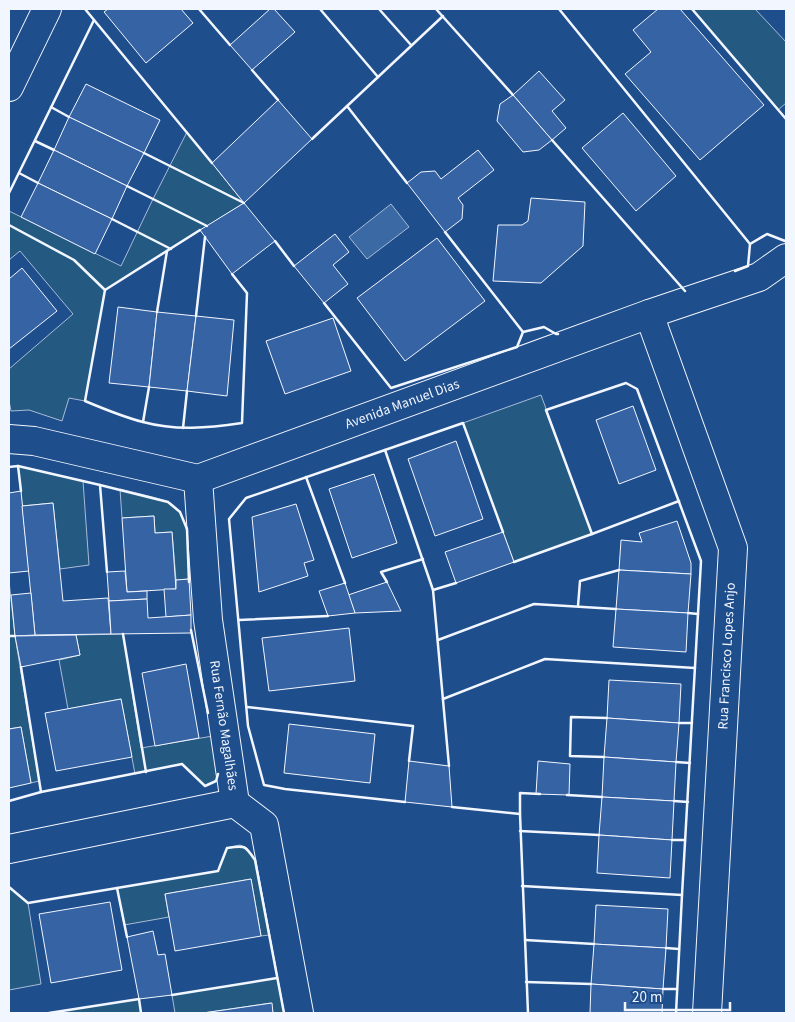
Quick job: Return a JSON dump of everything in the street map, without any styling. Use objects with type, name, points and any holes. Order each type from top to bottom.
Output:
[{"type":"street","points":[[9,87],[46,9]]},
{"type":"street","name":"Avenida Manuel Dias","points":[[198,479],[649,314],[759,277],[786,258]]},
{"type":"street","name":"Rua Francisco Lopes Anjo","points":[[649,314],[733,548],[708,1013]]},
{"type":"street","points":[[9,439],[34,441],[198,479]]},
{"type":"street","name":"Rua Fernão Magalhães","points":[[198,479],[208,620],[235,803],[264,825],[299,1013]]},
{"type":"street","points":[[9,849],[235,803]]},
{"type":"shaded area","points":[[692,9],[755,9],[786,42],[786,103],[778,110]]},
{"type":"shaded area","points":[[187,132],[244,203],[105,290],[85,401],[69,398],[62,421],[29,410],[11,411],[9,401],[9,369],[73,314],[20,251],[9,260],[9,211],[121,266]]},
{"type":"shaded area","points":[[391,204],[409,227],[367,259],[349,237]]},
{"type":"shaded area","points":[[541,395],[592,534],[514,562],[463,423]]},
{"type":"shaded area","points":[[18,466],[83,481],[89,565],[60,569],[53,503],[22,506]]},
{"type":"shaded area","points":[[120,489],[166,501],[175,506],[185,524],[189,579],[176,580],[172,532],[155,533],[154,516],[122,518]]},
{"type":"shaded area","points":[[9,581],[15,636],[39,781],[31,783],[21,727],[9,729]]},
{"type":"shaded area","points":[[123,634],[141,748],[213,736],[220,769],[216,781],[205,786],[181,764],[135,774],[121,699],[68,709],[59,660],[80,655],[76,635]]},
{"type":"shaded area","points":[[240,845],[247,848],[255,860],[269,935],[261,936],[251,879],[165,894],[169,917],[124,925],[117,888],[218,871],[227,848]]},
{"type":"shaded area","points":[[9,887],[28,903],[41,984],[9,990]]},
{"type":"shaded area","points":[[277,978],[284,1013],[273,1013],[271,1003],[203,1013],[175,1013],[172,995]]},
{"type":"shaded area","points":[[139,999],[141,1013],[49,1013]]},
{"type":"building","points":[[108,9],[181,9],[193,23],[146,63],[104,12]]},
{"type":"building","points":[[270,9],[274,9],[295,32],[252,70],[230,45]]},
{"type":"building","points":[[658,9],[680,9],[764,105],[700,160],[625,74],[651,52],[633,30]]},
{"type":"building","points":[[539,71],[565,100],[552,111],[566,128],[552,140],[513,95]]},
{"type":"building","points":[[86,84],[160,120],[144,153],[69,117]]},
{"type":"building","points":[[513,95],[552,140],[539,150],[523,152],[497,121],[500,104]]},
{"type":"building","points":[[278,100],[312,139],[244,203],[212,163]]},
{"type":"building","points":[[623,113],[676,176],[636,211],[582,148]]},
{"type":"building","points":[[69,117],[144,153],[127,186],[54,150]]},
{"type":"building","points":[[54,150],[127,186],[112,219],[38,183]]},
{"type":"building","points":[[478,150],[494,170],[458,198],[463,205],[462,219],[445,232],[407,183],[421,172],[435,171],[441,179]]},
{"type":"building","points":[[38,183],[112,219],[95,254],[21,217]]},
{"type":"building","points":[[531,198],[585,202],[583,246],[541,283],[493,281],[498,225],[522,225],[528,221]]},
{"type":"building","points":[[244,203],[275,241],[232,274],[200,230]]},
{"type":"building","points":[[335,234],[349,252],[333,265],[348,284],[324,303],[294,266]]},
{"type":"building","points":[[437,238],[485,301],[405,361],[357,298]]},
{"type":"building","points":[[22,268],[57,311],[9,349],[9,279]]},
{"type":"building","points":[[118,307],[157,312],[149,387],[109,383]]},
{"type":"building","points":[[157,312],[196,316],[187,391],[149,387]]},
{"type":"building","points":[[196,316],[234,320],[227,396],[187,391]]},
{"type":"building","points":[[333,318],[351,371],[285,394],[266,341]]},
{"type":"building","points":[[633,406],[656,470],[619,484],[596,420]]},
{"type":"building","points":[[456,441],[483,519],[435,536],[408,459]]},
{"type":"building","points":[[374,474],[397,543],[352,558],[329,489]]},
{"type":"building","points":[[21,491],[29,571],[9,573],[9,493]]},
{"type":"building","points":[[53,503],[63,601],[108,598],[111,634],[35,635],[22,506]]},
{"type":"building","points":[[296,504],[314,560],[304,563],[308,576],[259,592],[252,517]]},
{"type":"building","points":[[154,516],[155,533],[172,532],[176,589],[127,592],[122,518]]},
{"type":"building","points":[[677,521],[691,563],[691,574],[619,570],[621,540],[642,542],[639,533]]},
{"type":"building","points":[[503,532],[514,562],[456,583],[445,552]]},
{"type":"building","points":[[619,570],[691,574],[688,613],[616,609]]},
{"type":"building","points":[[125,571],[127,592],[147,591],[147,599],[109,601],[107,572]]},
{"type":"building","points":[[189,579],[191,615],[166,617],[164,589],[176,589],[176,580]]},
{"type":"building","points":[[387,582],[401,611],[355,613],[348,595]]},
{"type":"building","points":[[345,583],[355,613],[328,616],[319,591]]},
{"type":"building","points":[[31,593],[35,635],[15,636],[11,595]]},
{"type":"building","points":[[147,599],[148,618],[191,615],[191,633],[111,634],[109,601]]},
{"type":"building","points":[[616,609],[688,613],[686,652],[613,647]]},
{"type":"building","points":[[349,628],[355,681],[269,691],[262,638]]},
{"type":"building","points":[[76,635],[80,655],[21,667],[15,636]]},
{"type":"building","points":[[186,664],[199,738],[155,746],[142,673]]},
{"type":"building","points":[[609,680],[681,684],[679,723],[607,718]]},
{"type":"building","points":[[121,699],[132,757],[56,771],[45,713]]},
{"type":"building","points":[[607,718],[679,723],[676,762],[604,757]]},
{"type":"building","points":[[289,724],[375,734],[370,783],[284,773]]},
{"type":"building","points":[[21,727],[31,783],[9,788],[9,729]]},
{"type":"building","points":[[604,757],[676,762],[674,801],[602,797]]},
{"type":"building","points":[[409,761],[449,766],[452,807],[405,802]]},
{"type":"building","points":[[538,761],[570,764],[569,795],[536,794]]},
{"type":"building","points":[[602,797],[674,801],[672,840],[599,835]]},
{"type":"building","points":[[599,835],[672,840],[670,878],[597,873]]},
{"type":"building","points":[[251,879],[261,936],[175,951],[165,894]]},
{"type":"building","points":[[110,902],[122,970],[51,983],[39,914]]},
{"type":"building","points":[[596,905],[668,909],[666,948],[594,944]]},
{"type":"building","points":[[153,931],[158,955],[165,954],[172,995],[139,999],[127,937]]},
{"type":"building","points":[[594,944],[666,948],[663,989],[591,984]]},
{"type":"building","points":[[591,984],[663,989],[662,1013],[590,1013]]},
{"type":"building","points":[[272,1003],[273,1013],[203,1013]]},
{"type":"wall","points":[[85,9],[212,163]]},
{"type":"wall","points":[[199,9],[230,45]]},
{"type":"wall","points":[[320,9],[378,77],[443,16]]},
{"type":"wall","points":[[379,9],[411,45]]},
{"type":"wall","points":[[436,9],[513,95]]},
{"type":"wall","points":[[559,9],[750,244]]},
{"type":"wall","points":[[692,9],[786,119]]},
{"type":"wall","points":[[9,193],[94,20]]},
{"type":"wall","points":[[252,70],[278,100]]},
{"type":"wall","points":[[312,139],[378,77]]},
{"type":"wall","points":[[347,106],[407,183]]},
{"type":"wall","points":[[51,107],[69,117]]},
{"type":"wall","points":[[552,140],[685,291]]},
{"type":"wall","points":[[35,141],[54,150]]},
{"type":"wall","points":[[144,153],[244,203]]},
{"type":"wall","points":[[19,173],[38,183]]},
{"type":"wall","points":[[127,186],[207,226]]},
{"type":"wall","points":[[112,219],[171,249]]},
{"type":"wall","points":[[9,225],[74,260],[105,290],[200,230]]},
{"type":"wall","points":[[445,232],[523,332]]},
{"type":"wall","points":[[735,271],[748,266],[750,244],[767,234],[786,240]]},
{"type":"wall","points":[[196,316],[205,237]]},
{"type":"wall","points":[[275,241],[294,266]]},
{"type":"wall","points":[[157,312],[167,251]]},
{"type":"wall","points":[[105,290],[85,401],[121,415],[155,425],[180,428],[229,425],[242,423],[247,293],[232,274]]},
{"type":"wall","points":[[324,303],[391,388],[517,347],[523,332],[544,327],[558,334]]},
{"type":"wall","points":[[514,562],[592,534],[546,410],[626,383],[637,389],[701,561],[682,895]]},
{"type":"wall","points":[[143,422],[149,387]]},
{"type":"wall","points":[[183,428],[187,391]]},
{"type":"wall","points":[[433,590],[385,450],[463,423],[503,532]]},
{"type":"wall","points":[[385,450],[246,498],[229,519],[248,726],[264,785],[405,802]]},
{"type":"wall","points":[[18,466],[21,491]]},
{"type":"wall","points":[[9,467],[18,466],[168,502],[180,512],[187,529],[189,582]]},
{"type":"wall","points":[[306,477],[345,583]]},
{"type":"wall","points":[[100,485],[107,572]]},
{"type":"wall","points":[[592,534],[679,501]]},
{"type":"wall","points":[[387,582],[381,572],[423,559]]},
{"type":"wall","points":[[578,606],[580,581],[619,570]]},
{"type":"wall","points":[[449,766],[433,590],[456,583]]},
{"type":"wall","points":[[438,640],[534,604],[616,609]]},
{"type":"wall","points":[[688,613],[698,614]]},
{"type":"wall","points":[[239,620],[328,616]]},
{"type":"wall","points":[[191,630],[208,713]]},
{"type":"wall","points":[[123,634],[146,772]]},
{"type":"wall","points":[[9,636],[15,636]]},
{"type":"wall","points":[[443,699],[545,659],[695,668]]},
{"type":"wall","points":[[21,667],[41,792]]},
{"type":"wall","points":[[247,707],[413,726],[409,761]]},
{"type":"wall","points":[[604,757],[570,756],[571,717],[607,718]]},
{"type":"wall","points":[[679,723],[692,723]]},
{"type":"wall","points":[[676,762],[690,763]]},
{"type":"wall","points":[[9,801],[41,792],[182,764],[205,786],[216,781],[218,774]]},
{"type":"wall","points":[[528,1013],[520,793],[540,794]]},
{"type":"wall","points":[[567,795],[602,797]]},
{"type":"wall","points":[[674,801],[688,802]]},
{"type":"wall","points":[[452,807],[520,814]]},
{"type":"wall","points":[[520,831],[599,835]]},
{"type":"wall","points":[[672,840],[685,840]]},
{"type":"wall","points":[[9,887],[28,903],[218,871],[227,848],[244,847],[255,860],[284,1013]]},
{"type":"wall","points":[[522,886],[682,895],[676,1013]]},
{"type":"wall","points":[[117,888],[127,937]]},
{"type":"wall","points":[[525,940],[594,944]]},
{"type":"wall","points":[[666,948],[679,949]]},
{"type":"wall","points":[[172,995],[277,978]]},
{"type":"wall","points":[[526,982],[591,984]]},
{"type":"wall","points":[[663,989],[677,989]]},
{"type":"wall","points":[[49,1013],[139,999],[141,1013]]}]
